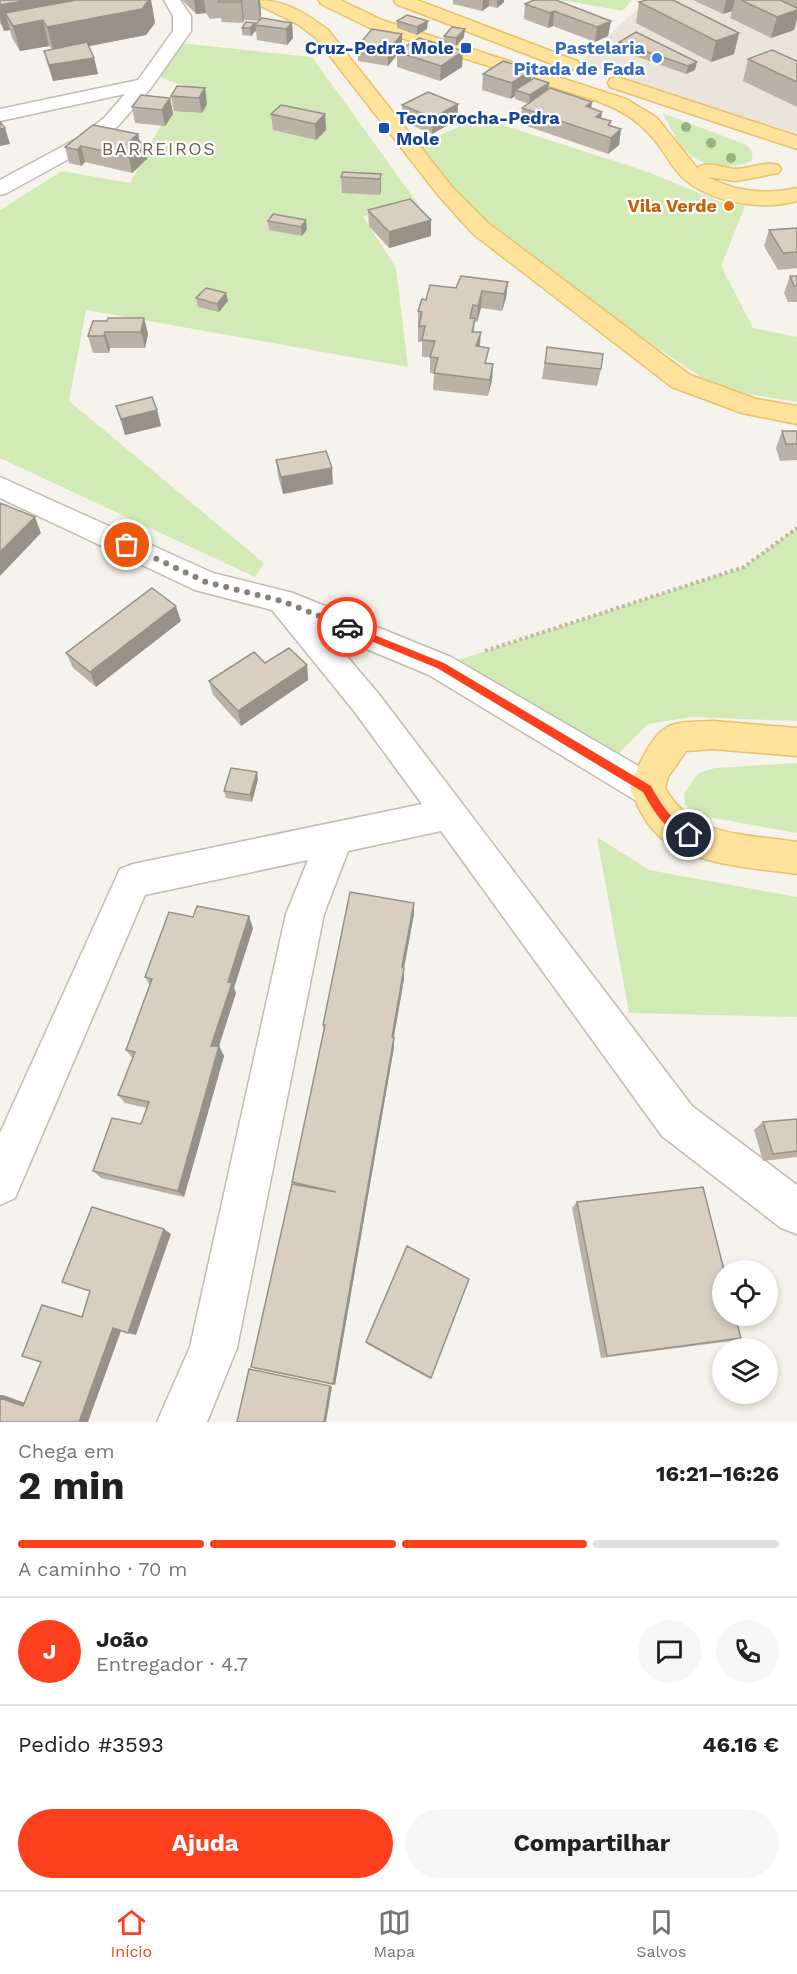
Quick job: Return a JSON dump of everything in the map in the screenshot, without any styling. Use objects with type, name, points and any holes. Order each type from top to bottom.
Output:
[{"type":"main road","points":[[264,0],[305,21],[322,34],[445,191],[480,228],[681,381],[751,407],[797,414]]},
{"type":"main road","points":[[327,0],[376,24],[626,106],[643,115],[684,163],[687,170],[702,182],[734,194],[768,198],[797,194]]},
{"type":"main road","points":[[402,0],[671,104],[729,123],[760,129],[797,143]]},
{"type":"main road","points":[[729,123],[774,163],[781,182],[797,189]]},
{"type":"main road","points":[[684,163],[736,175],[774,163],[797,150]]},
{"type":"main road","points":[[797,742],[713,735],[676,738],[652,772],[647,789],[657,807],[673,827],[705,843],[797,858]]},
{"type":"street","points":[[0,189],[87,141],[111,123],[144,84],[182,31],[182,16],[172,0]]},
{"type":"street","points":[[0,115],[144,84]]},
{"type":"street","points":[[0,488],[206,582],[282,601],[440,666],[647,789]]},
{"type":"street","points":[[282,601],[366,702],[677,1121],[797,1212]]},
{"type":"street","points":[[0,1183],[133,881],[448,814]]},
{"type":"street","points":[[182,1422],[213,1348],[304,914],[335,838]]},
{"type":"path","points":[[440,666],[744,567],[797,528]]},
{"type":"shaded area","points":[[647,0],[797,0],[797,138],[580,62]]},
{"type":"green space","points":[[561,0],[632,0],[622,11]]},
{"type":"green space","points":[[179,43],[312,57],[421,208],[363,216],[396,268],[408,367],[86,310],[69,401],[264,563],[255,577],[0,458],[0,210],[62,171],[130,183],[182,85],[159,77]]},
{"type":"green space","points":[[662,113],[744,144],[752,151],[751,161],[736,166],[719,166],[694,158],[680,145]]},
{"type":"green space","points":[[481,118],[648,172],[723,203],[745,206],[721,266],[753,328],[797,337],[797,402],[719,389],[594,305],[448,189],[420,143]]},
{"type":"green space","points":[[797,528],[797,721],[692,717],[648,724],[607,765],[440,666],[744,567]]},
{"type":"green space","points":[[797,763],[797,833],[703,816],[685,805],[684,793],[699,773],[715,768]]},
{"type":"green space","points":[[597,837],[649,870],[797,897],[797,1017],[629,1013]]},
{"type":"building","points":[[0,0],[30,0],[0,5]]},
{"type":"building","points":[[76,0],[149,0],[142,9],[47,27],[43,20],[13,26],[5,13]]},
{"type":"building","points":[[219,0],[242,0],[241,2],[219,2]]},
{"type":"building","points":[[534,0],[556,0],[611,21],[597,27],[554,11],[550,13],[525,4]]},
{"type":"building","points":[[673,0],[739,33],[716,41],[639,2]]},
{"type":"building","points":[[741,0],[780,0],[797,10],[777,17]]},
{"type":"building","points":[[407,15],[428,21],[417,27],[397,21]]},
{"type":"building","points":[[262,18],[292,23],[286,29],[255,25]]},
{"type":"building","points":[[246,22],[255,23],[250,28],[242,28]]},
{"type":"building","points":[[452,27],[465,29],[456,38],[444,36]]},
{"type":"building","points":[[372,29],[402,34],[388,51],[358,46]]},
{"type":"building","points":[[636,32],[697,62],[688,66],[619,42]]},
{"type":"building","points":[[419,38],[463,51],[441,66],[397,52]]},
{"type":"building","points":[[87,42],[94,58],[49,65],[44,51]]},
{"type":"building","points":[[772,50],[797,61],[797,82],[748,59]]},
{"type":"building","points":[[503,61],[532,70],[512,83],[483,74]]},
{"type":"building","points":[[534,78],[549,83],[530,95],[515,90]]},
{"type":"building","points":[[177,86],[205,88],[199,98],[171,96]]},
{"type":"building","points":[[550,88],[592,102],[586,106],[602,112],[596,117],[611,121],[608,125],[621,129],[611,138],[522,108]]},
{"type":"building","points":[[428,92],[458,104],[433,118],[402,105]]},
{"type":"building","points":[[141,95],[170,98],[162,110],[132,107]]},
{"type":"building","points":[[281,105],[325,114],[315,124],[271,114]]},
{"type":"building","points":[[93,125],[138,134],[131,140],[144,143],[129,157],[81,146],[77,150],[65,147]]},
{"type":"building","points":[[343,172],[381,174],[380,179],[341,177]]},
{"type":"building","points":[[410,199],[431,220],[389,232],[368,210]]},
{"type":"building","points":[[273,214],[306,220],[301,227],[268,221]]},
{"type":"building","points":[[797,228],[797,252],[783,253],[769,230]]},
{"type":"building","points":[[461,276],[508,282],[504,294],[482,291],[478,306],[473,305],[470,318],[475,318],[472,332],[481,332],[476,346],[489,348],[485,363],[493,364],[490,380],[434,373],[438,358],[430,357],[435,341],[422,340],[425,326],[419,326],[422,312],[418,311],[422,299],[426,300],[430,285],[456,288]]},
{"type":"building","points":[[790,276],[797,276],[797,286],[794,286]]},
{"type":"building","points":[[206,288],[226,293],[217,304],[196,298]]},
{"type":"building","points":[[108,318],[144,318],[141,332],[105,332],[104,336],[88,336],[93,321],[107,321]]},
{"type":"building","points":[[547,347],[603,354],[601,369],[545,363]]},
{"type":"building","points":[[152,397],[157,410],[121,419],[116,406]]},
{"type":"building","points":[[782,431],[797,431],[797,444],[786,444]]},
{"type":"building","points":[[326,451],[332,468],[281,477],[276,460]]},
{"type":"building","points":[[0,503],[35,517],[0,552]]},
{"type":"building","points":[[152,588],[176,606],[90,672],[66,653]]},
{"type":"building","points":[[289,648],[307,665],[238,711],[209,681],[254,652],[265,663]]},
{"type":"building","points":[[231,768],[257,772],[250,795],[224,791]]},
{"type":"building","points":[[350,892],[414,903],[402,967],[404,968],[392,1037],[394,1038],[333,1384],[251,1367],[292,1184],[336,1192],[292,1182]]},
{"type":"building","points":[[197,906],[249,916],[228,982],[232,983],[211,1046],[219,1046],[178,1191],[93,1171],[112,1118],[141,1124],[149,1102],[118,1095],[135,1052],[126,1050],[152,979],[145,977],[169,912],[193,917]]},
{"type":"building","points":[[797,1119],[797,1151],[773,1154],[763,1122]]},
{"type":"building","points":[[703,1187],[721,1260],[712,1260],[712,1326],[738,1326],[741,1338],[712,1338],[712,1342],[607,1356],[577,1202]]},
{"type":"building","points":[[92,1207],[164,1229],[128,1333],[113,1328],[79,1422],[0,1422],[0,1398],[23,1406],[41,1362],[22,1356],[42,1305],[82,1317],[90,1291],[62,1282]]},
{"type":"building","points":[[407,1246],[469,1279],[431,1378],[366,1342]]},
{"type":"building","points":[[249,1369],[330,1386],[324,1422],[237,1422]]},
{"type":"way so far","points":[[127,545],[206,582],[282,601],[347,627]]},
{"type":"place","name":"Cruz-Pedra Mole","points":[[466,48]]},
{"type":"place","name":"Pastelaria Pitada de Fada","points":[[657,58]]},
{"type":"place","name":"Tecnorocha-Pedra Mole","points":[[384,128]]},
{"type":"place","name":"Vila Verde","points":[[729,206]]},
{"type":"district","name":"BARREIROS","points":[[159,149]]},
{"type":"route","points":[[347,627],[440,666],[647,789],[657,807],[673,827],[689,835]]}]
